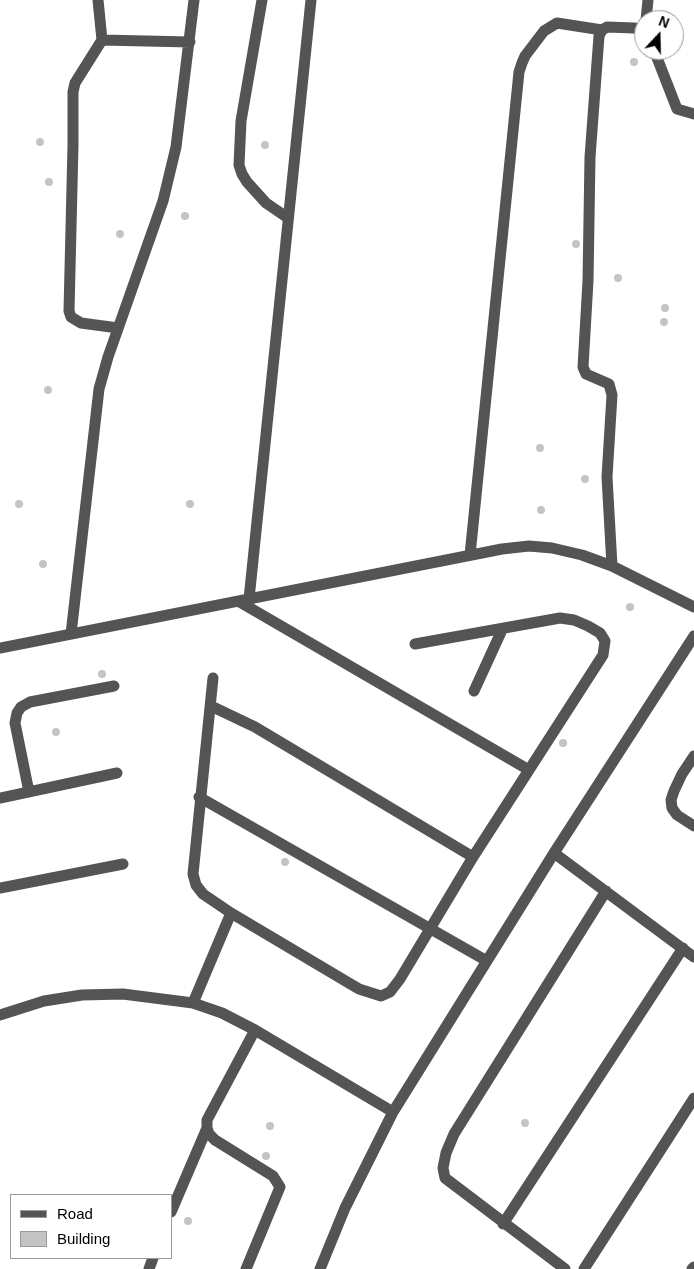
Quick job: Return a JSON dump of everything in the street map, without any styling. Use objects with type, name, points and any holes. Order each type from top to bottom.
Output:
[{"type":"street","points":[[98,0],[102,40],[79,75],[72,92],[74,145],[69,311],[71,317],[81,323],[118,328]]},
{"type":"street","points":[[71,634],[99,389],[118,328],[163,201],[176,147],[194,0]]},
{"type":"street","points":[[262,0],[241,121],[239,165],[247,182],[266,203],[288,218]]},
{"type":"street","points":[[243,600],[288,218],[311,0]]},
{"type":"street","points":[[470,555],[520,72],[525,56],[544,31],[552,25],[566,23],[602,30]]},
{"type":"street","points":[[612,566],[607,477],[612,394],[609,384],[586,374],[583,367],[588,281],[590,158],[599,36],[602,30],[607,27],[634,28]]},
{"type":"street","points":[[102,40],[190,42]]},
{"type":"street","points":[[658,60],[677,110],[694,114]]},
{"type":"street","points":[[0,648],[470,555],[529,546],[552,548],[582,555],[612,566],[694,607]]},
{"type":"street","points":[[243,600],[529,770]]},
{"type":"street","points":[[213,678],[192,874],[196,885],[202,894],[231,913],[359,989],[381,996],[390,992],[400,979],[473,857],[603,655],[605,641],[600,633],[588,626],[574,620],[560,618],[502,630],[415,644]]},
{"type":"street","points":[[474,691],[502,630]]},
{"type":"street","points":[[320,1269],[346,1208],[393,1112],[554,852],[694,636]]},
{"type":"street","points":[[29,792],[16,723],[17,713],[21,707],[30,702],[114,686]]},
{"type":"street","points":[[210,706],[255,727],[473,857]]},
{"type":"street","points":[[694,756],[678,783],[671,800],[672,808],[678,815],[694,826]]},
{"type":"street","points":[[0,798],[117,773]]},
{"type":"street","points":[[199,797],[487,961]]},
{"type":"street","points":[[554,852],[694,956]]},
{"type":"street","points":[[0,888],[123,864]]},
{"type":"street","points":[[565,1269],[503,1224],[445,1178],[443,1168],[446,1153],[454,1134],[606,891]]},
{"type":"street","points":[[192,1003],[231,913]]},
{"type":"street","points":[[503,1224],[683,948]]},
{"type":"street","points":[[0,1015],[44,1001],[82,995],[123,994],[192,1003],[222,1013],[255,1030],[393,1112]]},
{"type":"street","points":[[172,1210],[207,1128],[209,1113],[255,1030]]},
{"type":"street","points":[[584,1269],[694,1098]]},
{"type":"street","points":[[207,1128],[209,1134],[215,1140],[273,1176],[280,1187],[246,1269]]},
{"type":"building","points":[[631,59],[637,60],[637,65],[631,65]]},
{"type":"building","points":[[40,138],[44,142],[40,146],[36,142]]},
{"type":"building","points":[[265,141],[269,145],[265,149],[261,145]]},
{"type":"building","points":[[49,178],[53,182],[49,186],[45,182]]},
{"type":"building","points":[[185,212],[189,216],[185,220],[181,216]]},
{"type":"building","points":[[120,230],[124,234],[120,238],[116,234]]},
{"type":"building","points":[[576,240],[580,244],[576,248],[572,244]]},
{"type":"building","points":[[618,274],[622,278],[618,282],[614,278]]},
{"type":"building","points":[[665,304],[669,308],[665,312],[661,308]]},
{"type":"building","points":[[664,318],[668,322],[664,326],[660,322]]},
{"type":"building","points":[[48,386],[52,390],[48,394],[44,390]]},
{"type":"building","points":[[540,444],[544,448],[540,452],[536,448]]},
{"type":"building","points":[[585,475],[589,479],[585,483],[581,479]]},
{"type":"building","points":[[19,500],[23,504],[19,508],[15,504]]},
{"type":"building","points":[[190,500],[194,504],[190,508],[186,504]]},
{"type":"building","points":[[541,506],[545,510],[541,514],[537,510]]},
{"type":"building","points":[[43,560],[47,564],[43,568],[39,564]]},
{"type":"building","points":[[630,603],[634,607],[630,611],[626,607]]},
{"type":"building","points":[[102,670],[106,674],[102,678],[98,674]]},
{"type":"building","points":[[56,728],[60,732],[56,736],[52,732]]},
{"type":"building","points":[[563,739],[567,743],[563,747],[559,743]]},
{"type":"building","points":[[285,858],[289,862],[285,866],[281,862]]},
{"type":"building","points":[[525,1119],[529,1123],[525,1127],[521,1123]]},
{"type":"building","points":[[270,1122],[274,1126],[270,1130],[266,1126]]},
{"type":"building","points":[[266,1152],[270,1156],[266,1160],[262,1156]]},
{"type":"building","points":[[188,1217],[192,1221],[188,1225],[184,1221]]}]
